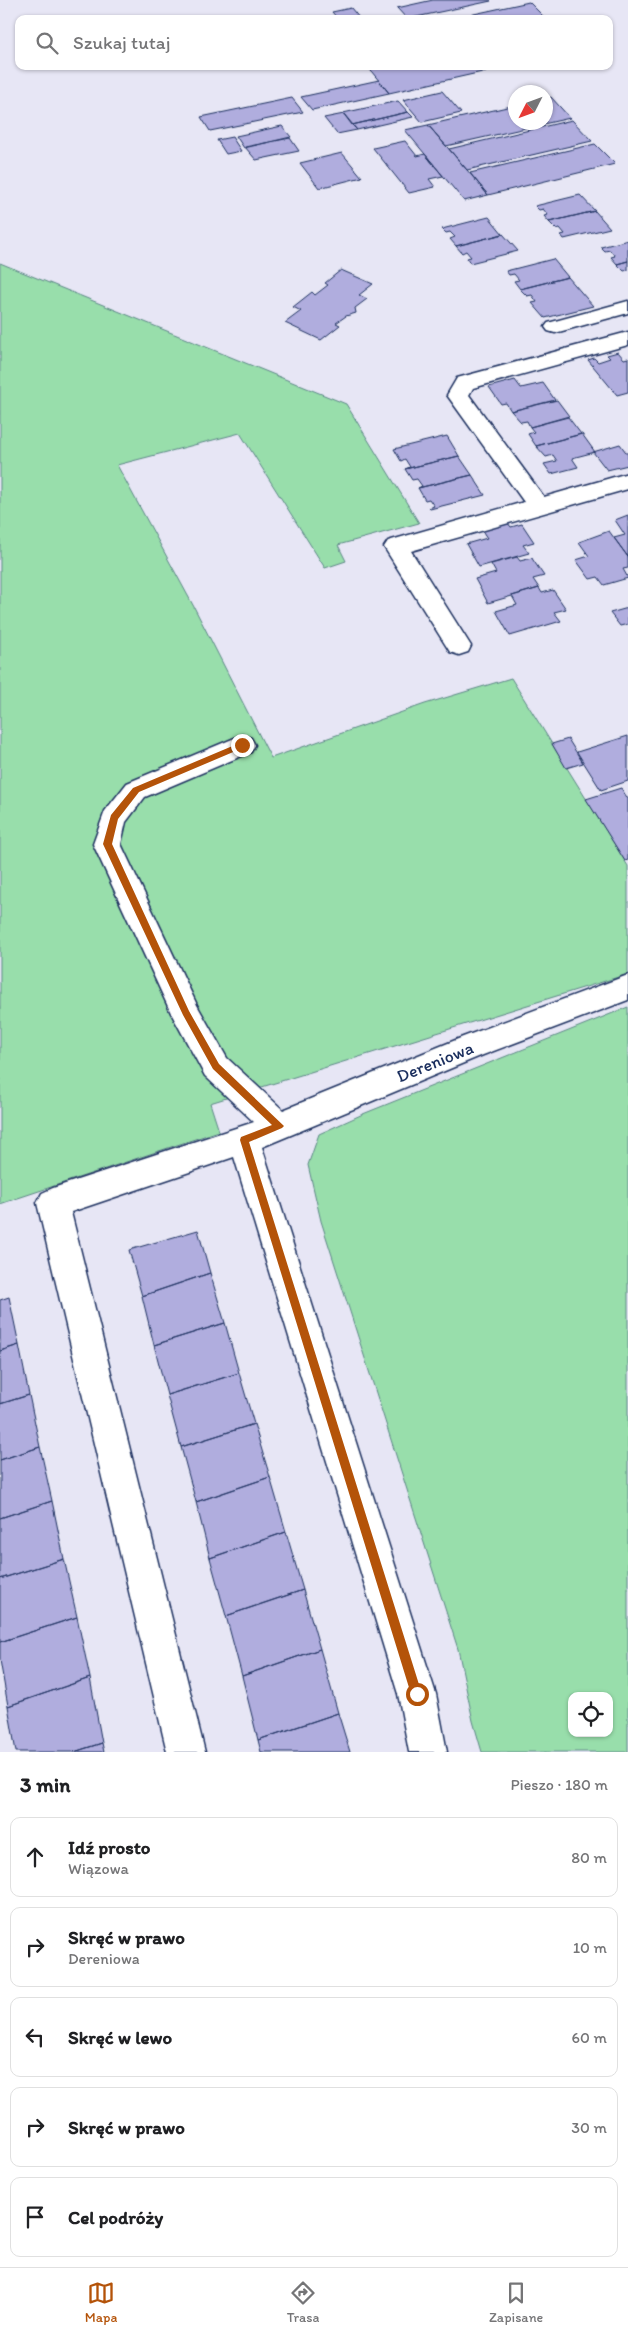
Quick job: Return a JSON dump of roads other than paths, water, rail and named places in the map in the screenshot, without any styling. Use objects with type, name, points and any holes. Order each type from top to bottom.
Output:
[{"type":"street","points":[[555,327],[628,307]]},
{"type":"street","points":[[539,506],[458,395],[465,383],[628,338]]},
{"type":"street","points":[[459,646],[396,547],[628,482]]},
{"type":"street","points":[[242,745],[136,790],[114,818],[108,844],[186,1013],[216,1067],[279,1126]]},
{"type":"street","name":"Dereniowa","points":[[186,1752],[53,1203],[244,1140],[473,1046],[628,987]]},
{"type":"street","points":[[244,1140],[417,1694],[428,1752]]}]
